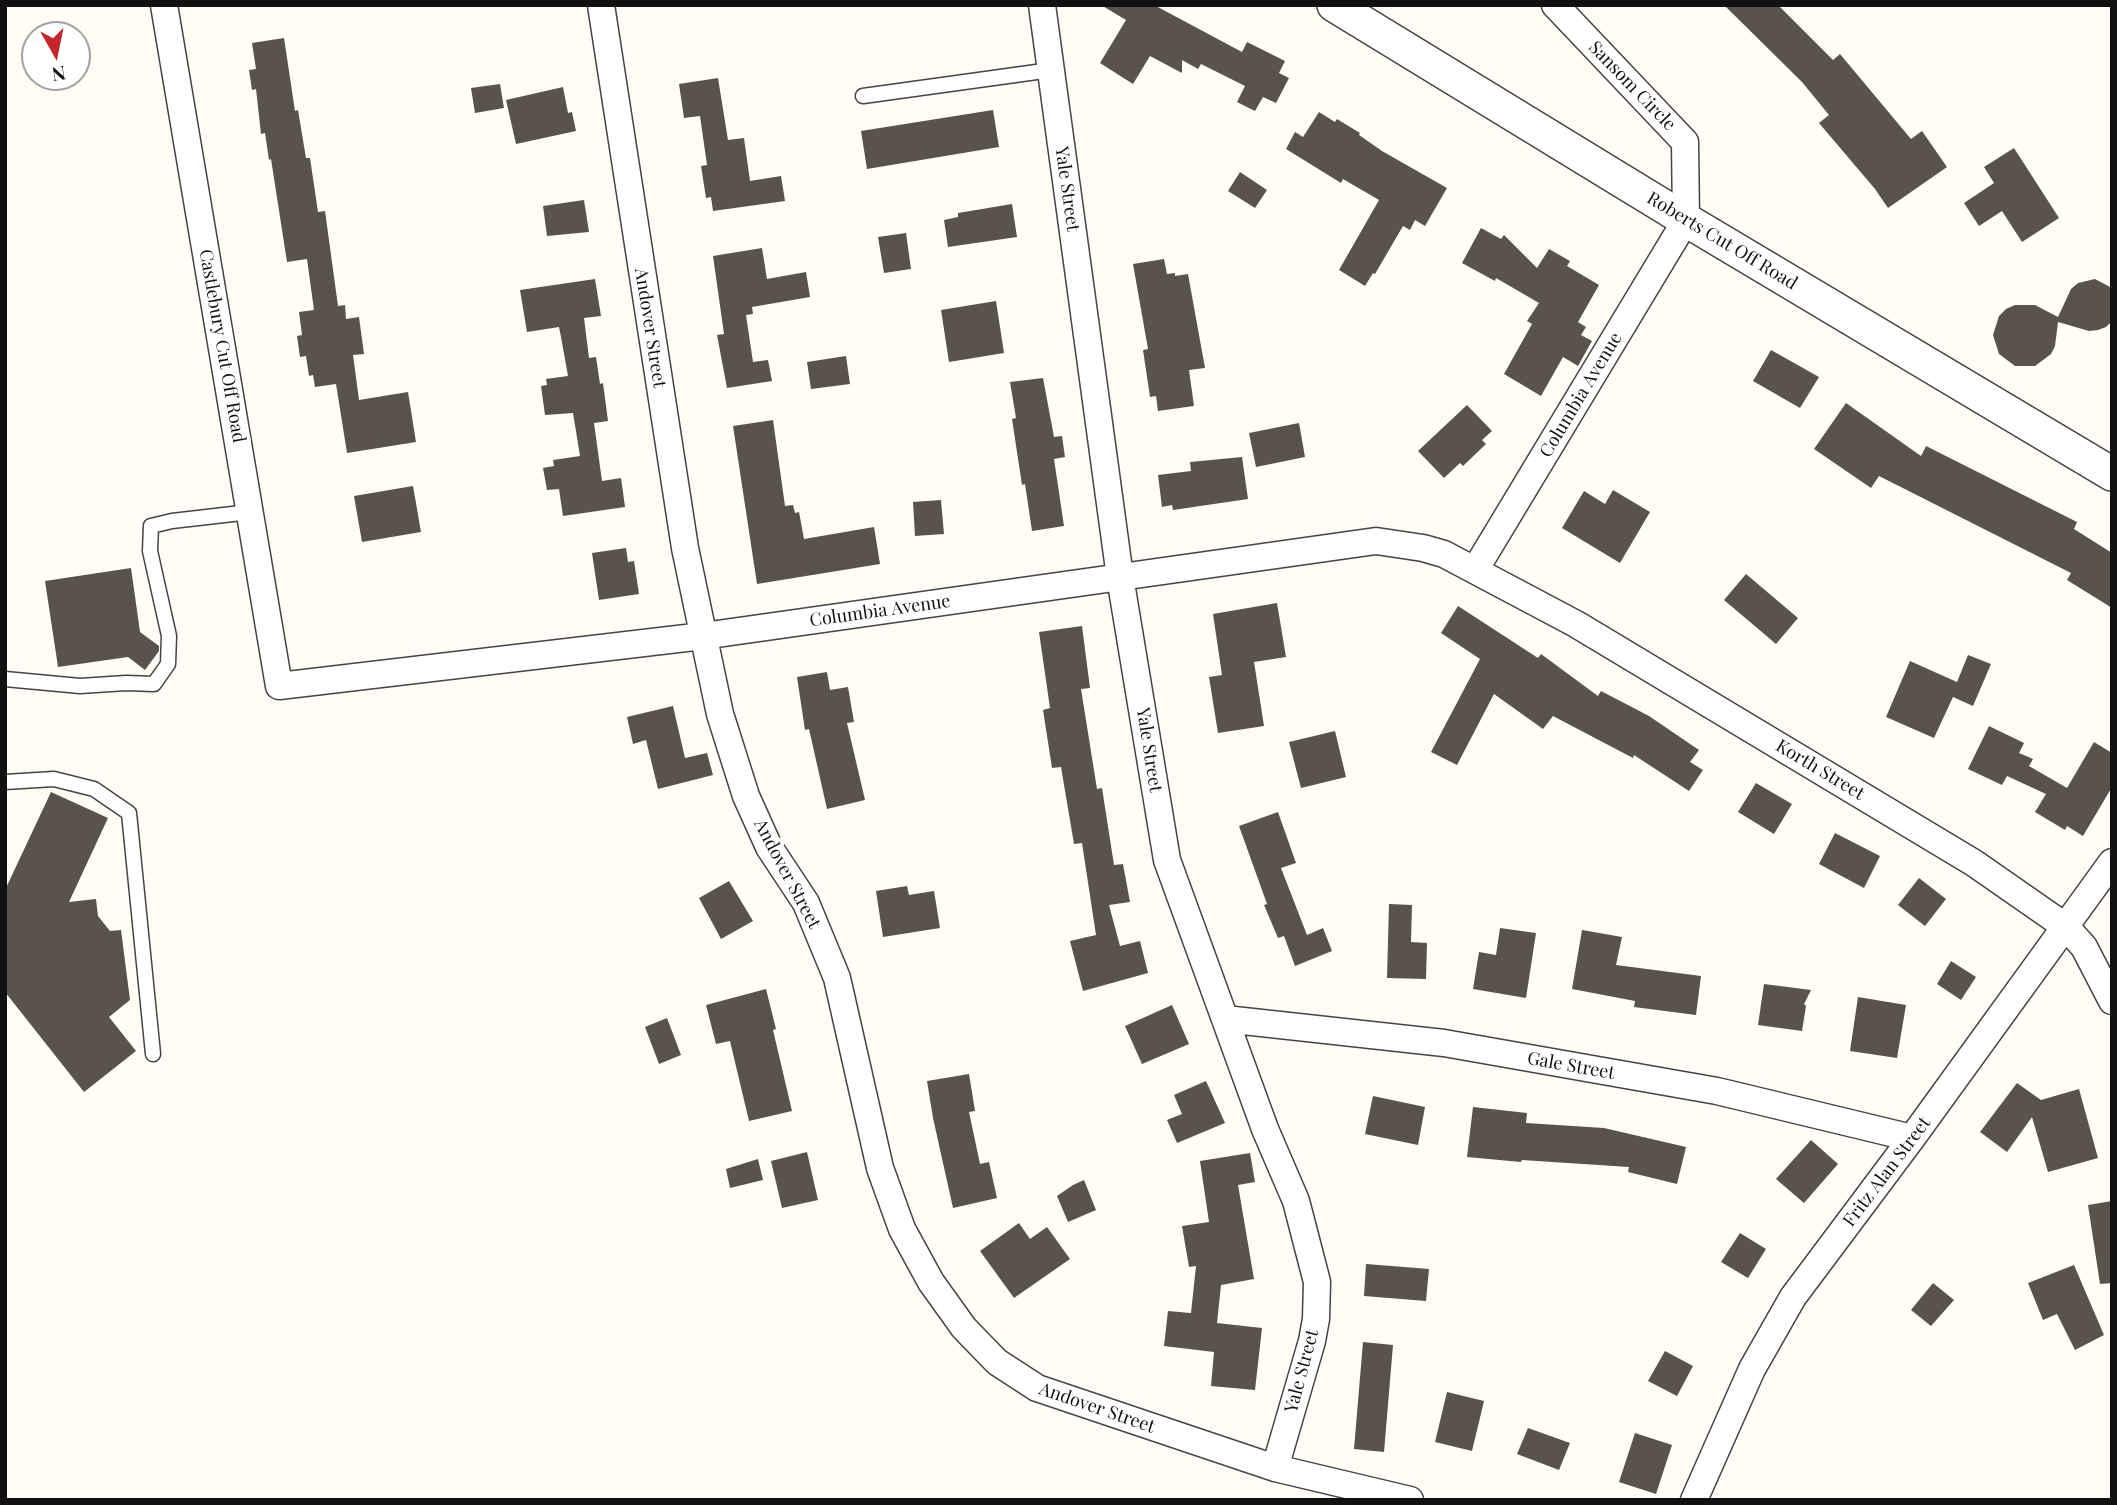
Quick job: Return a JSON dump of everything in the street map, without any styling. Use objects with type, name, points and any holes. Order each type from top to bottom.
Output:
[{"type":"street","name":"Castlebury Cut Off Road","points":[[164,5],[279,686]]},
{"type":"street","name":"Andover Street","points":[[601,5],[685,548],[720,714],[746,796],[769,847],[806,903],[837,978],[880,1168],[902,1229],[931,1282],[964,1328],[996,1362],[1037,1388],[1275,1468],[1410,1500]]},
{"type":"street","name":"Yale Street","points":[[1042,5],[1120,577],[1167,860],[1265,1129],[1296,1201],[1317,1282],[1316,1319],[1312,1341],[1275,1468]]},
{"type":"street","name":"Roberts Cut Off Road","points":[[1334,5],[1686,220],[2112,474]]},
{"type":"street","name":"Sansom Circle","points":[[1555,5],[1685,142],[1686,220]]},
{"type":"street","name":"Columbia Avenue","points":[[279,686],[704,636],[1376,541],[1444,554],[1483,574],[1686,220]]},
{"type":"street","name":"Korth Street","points":[[1483,574],[1576,624],[1974,863],[2066,927],[2084,947],[2112,1001]]},
{"type":"street","name":"Fritz Alan Street","points":[[1694,1500],[1752,1369],[1793,1297],[2112,862]]},
{"type":"street","name":"Gale Street","points":[[1225,1019],[1458,1046],[1717,1091],[1912,1138]]},
{"type":"lane","points":[[863,96],[1051,70]]},
{"type":"lane","points":[[5,679],[80,687],[126,682],[154,684],[168,664],[169,636],[150,551],[150,526],[250,512]]},
{"type":"lane","points":[[5,782],[54,779],[94,789],[130,813],[153,1054]]},
{"type":"building","points":[[1101,5],[1154,5],[1242,52],[1247,42],[1285,61],[1279,73],[1289,78],[1276,103],[1263,97],[1255,111],[1237,102],[1245,86],[1201,64],[1198,69],[1182,60],[1182,73],[1150,56],[1133,84],[1100,63],[1126,20]]},
{"type":"building","points":[[1724,5],[1778,5],[1833,60],[1840,54],[1911,139],[1922,131],[1947,167],[1888,208],[1819,123],[1829,115],[1802,82]]},
{"type":"building","points":[[284,38],[295,111],[298,110],[306,158],[310,158],[318,212],[325,211],[338,306],[345,305],[346,319],[359,317],[364,354],[353,355],[359,400],[408,392],[416,442],[347,453],[336,384],[315,387],[313,375],[309,376],[306,356],[300,357],[297,336],[302,335],[299,312],[314,310],[307,259],[287,262],[271,159],[269,160],[265,133],[261,134],[256,89],[252,90],[249,70],[256,69],[252,43]]},
{"type":"building","points":[[718,78],[728,140],[744,138],[750,181],[781,176],[785,201],[713,211],[711,197],[706,198],[701,166],[707,165],[700,116],[684,118],[679,84]]},
{"type":"building","points":[[500,84],[504,108],[475,113],[471,88]]},
{"type":"building","points":[[563,87],[568,113],[572,112],[576,131],[516,144],[506,100]]},
{"type":"building","points":[[993,110],[999,147],[867,169],[861,131]]},
{"type":"building","points":[[1319,112],[1335,122],[1337,119],[1382,151],[1447,188],[1425,226],[1415,220],[1410,230],[1403,226],[1365,286],[1339,270],[1379,200],[1343,179],[1341,183],[1286,149],[1295,132],[1303,137]]},
{"type":"building","points":[[2014,148],[2059,218],[2022,242],[2002,211],[1979,226],[1964,203],[1994,183],[1984,167]]},
{"type":"building","points":[[1240,172],[1267,190],[1255,208],[1228,191]]},
{"type":"building","points":[[584,200],[589,232],[547,236],[543,206]]},
{"type":"building","points":[[1012,204],[1017,237],[948,247],[944,220],[958,217],[958,213]]},
{"type":"building","points":[[1481,228],[1501,239],[1504,235],[1537,268],[1549,249],[1570,261],[1567,266],[1599,285],[1578,322],[1586,327],[1581,335],[1592,341],[1578,366],[1563,357],[1541,396],[1504,374],[1532,324],[1527,321],[1539,303],[1496,278],[1495,281],[1462,263]]},
{"type":"building","points":[[906,233],[911,269],[884,273],[878,237]]},
{"type":"building","points":[[762,248],[767,279],[806,272],[810,297],[752,307],[753,314],[746,315],[753,362],[768,360],[772,381],[727,388],[717,335],[724,334],[713,256]]},
{"type":"building","points":[[1164,259],[1167,274],[1188,274],[1205,368],[1189,370],[1194,406],[1158,411],[1156,396],[1150,397],[1143,350],[1148,349],[1133,264]]},
{"type":"building","points":[[595,279],[601,316],[584,318],[589,358],[596,357],[608,421],[594,423],[602,481],[621,478],[625,507],[563,516],[559,489],[547,490],[543,468],[554,466],[553,460],[580,456],[573,413],[545,415],[541,386],[547,385],[546,379],[568,376],[561,337],[559,327],[527,332],[520,290]]},
{"type":"building","points":[[2095,279],[2112,288],[2112,321],[2106,327],[2089,331],[2058,322],[2055,346],[2051,354],[2035,366],[2015,366],[1999,354],[1993,335],[1999,316],[2006,309],[2015,305],[2035,305],[2058,317],[2071,289],[2078,283]]},
{"type":"building","points":[[996,301],[1004,353],[949,362],[941,310]]},
{"type":"building","points":[[1771,350],[1819,377],[1800,408],[1753,381]]},
{"type":"building","points":[[846,356],[850,384],[811,389],[807,362]]},
{"type":"building","points":[[1043,378],[1054,437],[1062,436],[1065,457],[1054,459],[1064,526],[1032,531],[1012,419],[1016,418],[1010,382]]},
{"type":"building","points":[[1846,403],[1921,456],[1926,446],[2077,522],[2074,529],[2112,553],[2112,608],[2067,580],[2071,573],[1879,476],[1871,488],[1814,449]]},
{"type":"building","points":[[1467,405],[1492,431],[1482,440],[1486,444],[1463,466],[1460,463],[1444,478],[1418,451]]},
{"type":"building","points":[[773,420],[785,506],[793,505],[795,513],[799,512],[804,539],[874,527],[880,564],[757,584],[733,426]]},
{"type":"building","points":[[1299,423],[1305,457],[1256,467],[1249,433]]},
{"type":"building","points":[[1242,457],[1248,499],[1173,510],[1172,505],[1162,507],[1158,475],[1191,471],[1190,462]]},
{"type":"building","points":[[413,486],[421,532],[362,542],[354,496]]},
{"type":"building","points":[[1613,490],[1650,512],[1620,563],[1562,528],[1584,491],[1605,504]]},
{"type":"building","points":[[941,500],[944,534],[915,536],[913,502]]},
{"type":"building","points":[[626,548],[628,562],[634,561],[639,594],[599,600],[592,553]]},
{"type":"building","points":[[131,568],[140,632],[159,646],[159,651],[145,670],[128,657],[58,667],[45,581]]},
{"type":"building","points":[[1746,574],[1798,618],[1776,644],[1724,600]]},
{"type":"building","points":[[1277,603],[1286,657],[1254,662],[1264,726],[1218,733],[1209,677],[1222,675],[1213,614]]},
{"type":"building","points":[[1458,606],[1538,658],[1541,654],[1598,696],[1601,691],[1649,716],[1699,750],[1690,762],[1703,770],[1689,791],[1634,755],[1633,758],[1553,716],[1543,729],[1494,694],[1457,765],[1431,752],[1480,659],[1441,633]]},
{"type":"building","points":[[1082,626],[1090,688],[1081,689],[1097,789],[1102,788],[1114,865],[1123,864],[1130,902],[1109,905],[1120,946],[1140,941],[1148,973],[1083,991],[1070,941],[1096,935],[1082,843],[1074,844],[1061,767],[1052,768],[1043,710],[1050,708],[1039,632]]},
{"type":"building","points":[[1968,655],[1991,664],[1973,706],[1953,697],[1934,738],[1886,717],[1910,661],[1957,682]]},
{"type":"building","points":[[827,672],[830,690],[848,687],[854,722],[847,723],[865,800],[827,809],[809,729],[805,730],[797,677]]},
{"type":"building","points":[[673,706],[685,758],[707,753],[713,775],[658,789],[646,740],[633,744],[627,717]]},
{"type":"building","points":[[1989,726],[2024,743],[2019,753],[2033,759],[2029,766],[2067,788],[2094,742],[2112,753],[2112,787],[2083,836],[2067,826],[2065,830],[2035,812],[2046,794],[2007,776],[2002,785],[1968,769]]},
{"type":"building","points":[[1335,731],[1346,777],[1301,788],[1289,742]]},
{"type":"building","points":[[1756,783],[1792,804],[1774,834],[1738,812]]},
{"type":"building","points":[[51,792],[108,818],[69,902],[96,899],[98,916],[110,931],[121,930],[130,1000],[109,1017],[136,1051],[84,1092],[5,992],[5,890]]},
{"type":"building","points":[[1278,812],[1296,863],[1281,868],[1307,935],[1323,928],[1332,951],[1295,966],[1284,936],[1278,938],[1264,905],[1267,904],[1239,826]]},
{"type":"building","points":[[1835,833],[1880,856],[1864,888],[1819,864]]},
{"type":"building","points":[[1919,878],[1946,899],[1925,926],[1898,905]]},
{"type":"building","points":[[729,881],[753,921],[721,939],[699,898]]},
{"type":"building","points":[[907,886],[909,895],[934,891],[940,928],[883,937],[876,891]]},
{"type":"building","points":[[1389,904],[1412,905],[1411,942],[1427,943],[1426,979],[1387,978]]},
{"type":"building","points":[[1500,928],[1536,933],[1526,998],[1473,989],[1479,952],[1496,955]]},
{"type":"building","points":[[1582,930],[1622,937],[1616,965],[1701,976],[1696,1015],[1634,1007],[1635,1001],[1572,989]]},
{"type":"building","points":[[1951,961],[1976,977],[1961,1000],[1937,984]]},
{"type":"building","points":[[1764,984],[1811,990],[1804,1004],[1806,1006],[1802,1031],[1758,1025]]},
{"type":"building","points":[[766,989],[792,1111],[749,1121],[730,1041],[716,1044],[706,1005]]},
{"type":"building","points":[[1858,997],[1906,1005],[1897,1058],[1850,1051]]},
{"type":"building","points":[[1172,1005],[1189,1044],[1142,1064],[1125,1026]]},
{"type":"building","points":[[667,1018],[681,1055],[659,1064],[645,1027]]},
{"type":"building","points":[[969,1074],[975,1111],[969,1112],[980,1164],[989,1162],[997,1198],[953,1208],[927,1081]]},
{"type":"building","points":[[1206,1081],[1225,1123],[1177,1143],[1167,1120],[1182,1114],[1174,1095]]},
{"type":"building","points":[[2017,1083],[2041,1100],[2079,1089],[2098,1158],[2048,1172],[2032,1117],[2007,1152],[1980,1132]]},
{"type":"building","points":[[1373,1096],[1425,1107],[1418,1145],[1365,1134]]},
{"type":"building","points":[[1473,1107],[1527,1113],[1526,1123],[1604,1128],[1686,1147],[1677,1184],[1628,1172],[1629,1167],[1467,1157]]},
{"type":"building","points":[[1811,1140],[1838,1164],[1804,1203],[1776,1179]]},
{"type":"building","points":[[807,1152],[818,1200],[782,1208],[771,1161]]},
{"type":"building","points":[[1250,1153],[1255,1182],[1238,1185],[1254,1279],[1221,1285],[1217,1323],[1262,1328],[1255,1390],[1211,1386],[1214,1352],[1164,1346],[1168,1311],[1191,1313],[1196,1266],[1189,1267],[1182,1226],[1209,1222],[1200,1161]]},
{"type":"building","points":[[758,1159],[763,1180],[730,1188],[726,1169]]},
{"type":"building","points":[[1084,1180],[1096,1210],[1068,1222],[1057,1196]]},
{"type":"building","points":[[2112,1201],[2112,1283],[2100,1284],[2088,1205]]},
{"type":"building","points":[[1019,1223],[1030,1239],[1047,1227],[1070,1259],[1014,1298],[980,1251]]},
{"type":"building","points":[[1740,1233],[1766,1249],[1748,1278],[1721,1262]]},
{"type":"building","points":[[1366,1264],[1429,1269],[1426,1301],[1364,1296]]},
{"type":"building","points":[[2074,1265],[2104,1335],[2075,1350],[2057,1314],[2043,1320],[2028,1283]]},
{"type":"building","points":[[1933,1283],[1954,1300],[1931,1326],[1911,1310]]},
{"type":"building","points":[[1363,1342],[1393,1345],[1384,1452],[1354,1449]]},
{"type":"building","points":[[1665,1351],[1693,1366],[1677,1396],[1648,1381]]},
{"type":"building","points":[[1447,1392],[1484,1401],[1472,1451],[1435,1442]]},
{"type":"building","points":[[1528,1428],[1570,1443],[1559,1470],[1517,1454]]},
{"type":"building","points":[[1635,1433],[1672,1445],[1656,1494],[1619,1482]]}]
